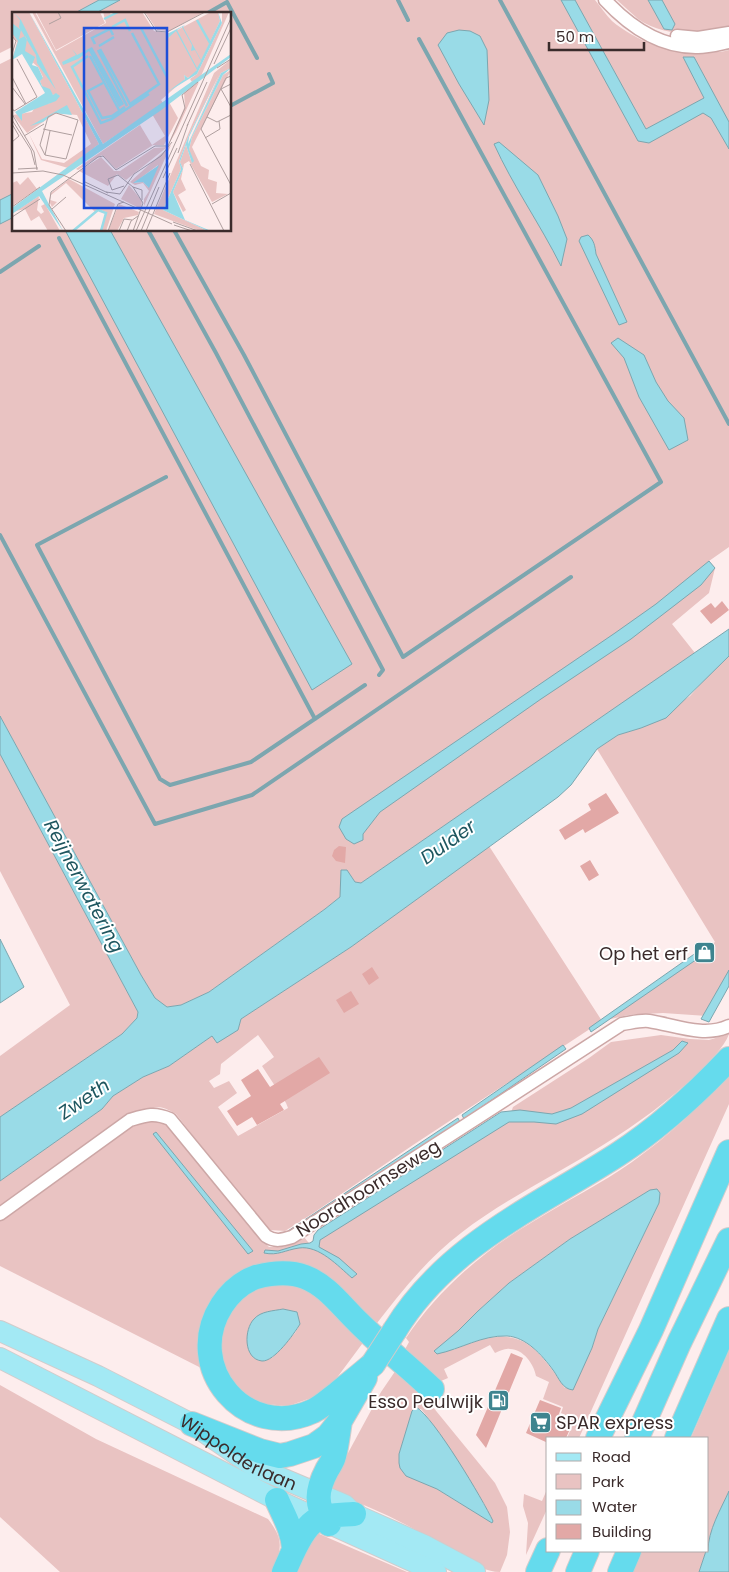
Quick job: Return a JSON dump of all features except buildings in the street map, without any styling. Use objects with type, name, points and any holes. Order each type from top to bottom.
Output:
[{"type":"highway","points":[[192,1424],[260,1451],[280,1456],[314,1446],[328,1436],[340,1421],[373,1364],[406,1314],[427,1288],[454,1261],[490,1232],[645,1136],[692,1096],[729,1058]]},
{"type":"highway","points":[[598,1437],[651,1330],[729,1152]]},
{"type":"highway","points":[[637,1437],[679,1343],[729,1240]]},
{"type":"highway","points":[[373,1364],[329,1401],[313,1411],[289,1417],[274,1418],[260,1415],[240,1406],[229,1396],[212,1364],[209,1352],[210,1332],[216,1315],[226,1299],[244,1283],[253,1278],[272,1274],[292,1273],[316,1282],[330,1292],[359,1323],[432,1389]]},
{"type":"highway","points":[[677,1437],[729,1318]]},
{"type":"highway","points":[[323,1520],[318,1494],[334,1457],[340,1421]]},
{"type":"highway","points":[[277,1500],[294,1540],[294,1549]]},
{"type":"highway","points":[[284,1572],[304,1532],[323,1520],[354,1514]]},
{"type":"highway","points":[[538,1572],[547,1552]]},
{"type":"highway","points":[[578,1572],[587,1552]]},
{"type":"highway","points":[[620,1572],[629,1552]]},
{"type":"main road","name":"Wippolderlaan","points":[[0,1331],[98,1376],[192,1424],[252,1466],[345,1505],[354,1514],[402,1535],[475,1572]]},
{"type":"main road","name":"Wippolderlaan","points":[[0,1358],[277,1500],[436,1572]]},
{"type":"street","points":[[605,0],[619,15],[634,26],[651,38],[667,44],[698,47],[729,42]]},
{"type":"street","points":[[634,26],[669,36],[698,38],[729,33]]},
{"type":"street","name":"Noordhoornseweg","points":[[0,1214],[130,1120],[146,1115],[160,1114],[170,1119],[266,1236],[270,1239],[280,1240],[292,1237],[622,1024],[646,1021],[709,1032],[721,1030],[729,1026]]},
{"type":"green space","points":[[0,0],[99,0],[77,12],[12,12],[12,47],[0,53]]},
{"type":"green space","points":[[120,0],[595,0],[612,21],[632,35],[654,45],[690,52],[723,52],[729,50],[729,547],[709,561],[715,568],[709,593],[672,624],[695,653],[361,883],[355,882],[347,870],[340,897],[325,909],[209,992],[181,1005],[166,1007],[155,998],[141,975],[0,716],[0,64],[12,58],[12,231],[231,231],[231,12],[98,12]]},
{"type":"green space","points":[[617,0],[729,0],[729,29],[694,34],[670,32],[648,25],[638,19]]},
{"type":"green space","points":[[729,656],[729,980],[707,1016],[663,1013],[628,1015],[602,1021],[715,942],[597,749],[618,735],[641,728],[690,696],[712,671]]},
{"type":"green space","points":[[0,754],[138,1012],[137,1018],[122,1034],[0,1117],[0,1056],[70,1005],[0,871]]},
{"type":"green space","points":[[489,846],[602,1021],[285,1231],[270,1230],[259,1220],[176,1114],[161,1107],[144,1111],[0,1208],[0,1181],[102,1109],[113,1096],[143,1077],[169,1066],[212,1036],[238,1030],[241,1019],[351,947]],"holes":[[[258,1035],[274,1057],[262,1066],[288,1108],[238,1136],[218,1107],[237,1093],[229,1081],[214,1088],[209,1081],[220,1074],[221,1064]]]},
{"type":"green space","points":[[729,1034],[720,1049],[699,1072],[653,1111],[603,1145],[495,1209],[461,1233],[414,1277],[374,1327],[326,1282],[233,1285],[209,1372],[0,1266],[0,1219],[135,1124],[158,1121],[172,1129],[249,1227],[269,1247],[283,1247],[304,1237],[312,1247],[319,1239],[509,1118],[513,1107],[611,1042],[661,1035],[709,1040]]},
{"type":"green space","points":[[729,1072],[729,1104],[579,1437],[567,1437],[575,1419],[561,1413],[563,1407],[543,1399],[549,1382],[536,1376],[527,1358],[515,1350],[508,1349],[495,1353],[490,1345],[444,1369],[448,1378],[441,1381],[436,1381],[403,1353],[409,1342],[406,1338],[419,1320],[463,1272],[515,1232],[632,1162],[684,1120]],"holes":[[[650,1190],[659,1203],[598,1329],[592,1348],[565,1388],[541,1356],[530,1346],[519,1340],[506,1337],[491,1338],[453,1350],[458,1331],[509,1283],[570,1239]]]},
{"type":"green space","points":[[278,1282],[311,1290],[365,1340],[336,1379],[314,1397],[288,1406],[266,1404],[248,1397],[233,1384],[221,1359],[220,1335],[233,1306],[246,1294],[262,1286]],"holes":[[[283,1309],[297,1312],[300,1324],[295,1333],[272,1358],[264,1313]]]},
{"type":"green space","points":[[729,1350],[729,1491],[715,1521],[709,1541],[709,1437],[691,1437]]},
{"type":"green space","points":[[396,1370],[419,1390],[495,1483],[507,1507],[510,1532],[507,1555],[500,1572],[479,1567],[402,1523],[328,1490],[381,1392]],"holes":[[[414,1409],[421,1409],[429,1419],[486,1507],[461,1504],[426,1484],[399,1454]]]},
{"type":"green space","points":[[0,1385],[96,1439],[268,1519],[277,1533],[280,1544],[278,1557],[272,1572],[60,1572],[0,1517]]},
{"type":"green space","points":[[546,1492],[546,1511],[526,1555],[528,1523],[523,1506],[524,1494],[542,1501]]},
{"type":"green space","points":[[317,1533],[407,1572],[291,1572]]},
{"type":"green space","points":[[641,1552],[706,1552],[699,1572],[632,1572]]},
{"type":"water","points":[[99,0],[120,0],[98,12],[77,12]]},
{"type":"water","points":[[561,0],[575,0],[646,129],[704,98],[683,57],[694,57],[729,122],[729,149],[711,118],[703,113],[649,143],[638,141]]},
{"type":"water","points":[[648,0],[662,0],[675,24],[672,30],[664,29]]},
{"type":"water","points":[[459,30],[470,31],[480,36],[487,50],[489,100],[484,125],[438,45],[447,33]]},
{"type":"water","points":[[499,142],[538,175],[567,239],[561,266],[501,160],[494,144]]},
{"type":"water","points":[[12,194],[12,218],[0,224],[0,200]]},
{"type":"water","points":[[66,231],[111,231],[352,664],[312,690]]},
{"type":"water","points":[[588,235],[593,241],[596,254],[627,322],[619,325],[579,241],[581,237]]},
{"type":"water","points":[[618,338],[644,355],[656,382],[668,401],[684,418],[688,440],[669,450],[639,397],[624,358],[611,343]]},
{"type":"water","points":[[709,561],[715,568],[701,585],[631,639],[541,699],[380,812],[363,834],[363,840],[354,844],[346,839],[339,827],[342,819],[615,633],[656,604]]},
{"type":"water","points":[[729,629],[729,656],[666,718],[618,735],[597,749],[571,785],[558,797],[351,947],[241,1019],[238,1030],[217,1043],[212,1036],[169,1066],[143,1077],[113,1096],[102,1109],[0,1181],[0,1117],[122,1034],[137,1018],[138,1012],[0,754],[0,716],[141,975],[155,998],[167,1007],[181,1005],[209,992],[325,909],[340,897],[341,870],[347,870],[355,882],[361,883]]},
{"type":"water","points":[[0,939],[24,987],[0,1003]]},
{"type":"water","points":[[700,950],[703,955],[591,1032],[589,1028]]},
{"type":"water","points":[[729,970],[729,986],[709,1022],[701,1019]]},
{"type":"water","points":[[682,1041],[688,1043],[679,1053],[582,1114],[556,1124],[509,1122],[320,1240],[319,1247],[339,1258],[357,1274],[352,1278],[328,1257],[314,1250],[299,1248],[278,1253],[264,1253],[265,1250],[278,1251],[310,1243],[313,1241],[314,1235],[318,1230],[501,1112],[520,1110],[552,1114],[571,1108],[673,1050]]},
{"type":"water","points":[[563,1045],[566,1049],[464,1119],[462,1115]]},
{"type":"water","points":[[458,1118],[460,1122],[290,1234],[288,1231]]},
{"type":"water","points":[[156,1132],[253,1251],[248,1254],[153,1134]]},
{"type":"water","points":[[657,1189],[660,1193],[659,1203],[598,1329],[592,1348],[573,1390],[563,1385],[539,1353],[527,1343],[514,1337],[498,1336],[446,1352],[437,1354],[434,1351],[509,1283],[570,1239],[650,1190]]},
{"type":"water","points":[[283,1309],[297,1312],[300,1324],[283,1347],[272,1357],[262,1361],[256,1359],[251,1355],[247,1343],[248,1330],[251,1324],[260,1314]]},
{"type":"water","points":[[416,1407],[424,1414],[446,1442],[488,1510],[493,1521],[492,1523],[437,1489],[406,1476],[400,1468],[399,1454],[412,1411]]},
{"type":"water","points":[[729,1491],[729,1572],[699,1572],[706,1552],[709,1552],[710,1535]]},
{"type":"waterway","points":[[398,0],[408,20]]},
{"type":"waterway","points":[[500,0],[729,424]]},
{"type":"waterway","points":[[210,12],[227,2],[257,58]]},
{"type":"waterway","points":[[175,231],[244,355],[403,657],[661,482],[419,39]]},
{"type":"waterway","points":[[231,105],[273,83],[269,74]]},
{"type":"waterway","points":[[149,231],[216,353],[383,670],[379,675]]},
{"type":"waterway","points":[[59,238],[315,719]]},
{"type":"waterway","points":[[0,272],[39,246]]},
{"type":"waterway","points":[[166,477],[37,545],[160,779],[170,785],[251,762],[365,685]]},
{"type":"waterway","points":[[0,535],[155,824],[252,795],[571,577]]},
{"type":"place","name":"Op het erf","points":[[704,953]]},
{"type":"place","name":"Esso Peulwijk","points":[[499,1401]]},
{"type":"place","name":"SPAR express","points":[[540,1422]]},
{"type":"water label","name":"Dulder","points":[[448,842]]},
{"type":"water label","name":"Reijnerwatering","points":[[84,886]]},
{"type":"water label","name":"Zweth","points":[[84,1099]]}]
